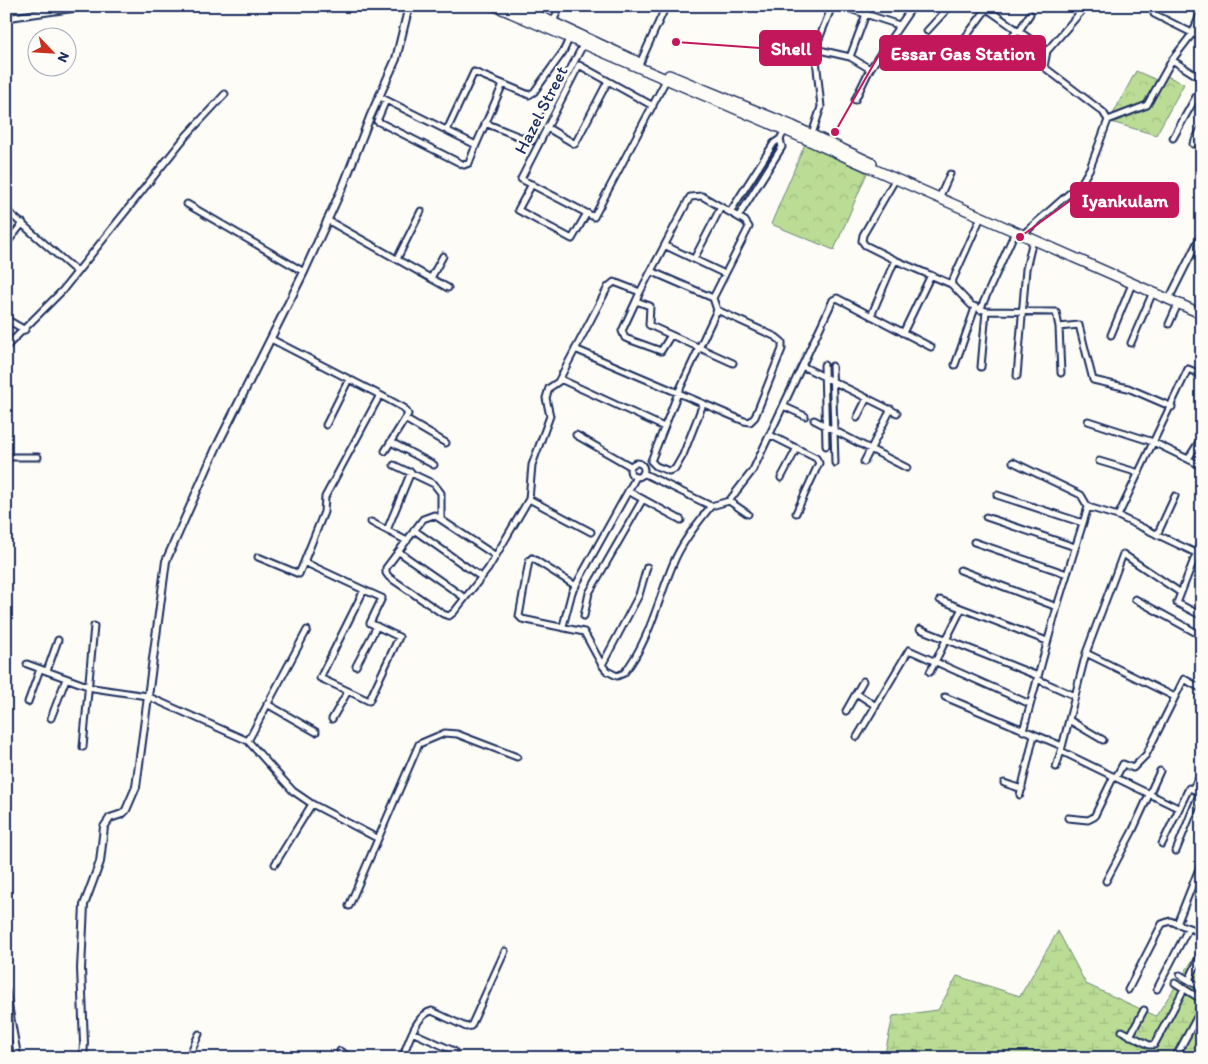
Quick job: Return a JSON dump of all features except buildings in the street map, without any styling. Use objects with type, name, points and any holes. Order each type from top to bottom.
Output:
[{"type":"main road","points":[[495,6],[785,130],[810,138],[895,180],[981,217],[1202,308]]},
{"type":"main road","points":[[518,6],[640,63],[941,194],[1021,232],[1033,240],[1202,314]]},
{"type":"street","points":[[6,18],[90,6]]},
{"type":"street","points":[[377,121],[396,59],[409,6]]},
{"type":"street","points":[[553,22],[560,6]]},
{"type":"street","points":[[640,63],[666,6]]},
{"type":"street","points":[[810,138],[821,107],[814,49],[832,6]]},
{"type":"street","points":[[841,6],[899,25]]},
{"type":"street","points":[[850,57],[869,6]]},
{"type":"street","points":[[855,100],[870,69],[913,6]]},
{"type":"street","points":[[927,31],[950,6]]},
{"type":"street","points":[[1086,6],[1047,51],[1044,67],[1103,112],[1108,120]]},
{"type":"street","points":[[1158,6],[1154,14],[1202,38]]},
{"type":"street","points":[[958,46],[986,7],[1047,51]]},
{"type":"street","points":[[955,365],[980,309],[1021,232],[1060,204],[1082,182],[1090,168],[1108,120],[1147,105],[1172,60],[1192,34],[1202,10]]},
{"type":"street","points":[[1008,42],[1030,14]]},
{"type":"street","points":[[775,37],[814,49],[850,57],[870,69]]},
{"type":"street","points":[[446,130],[474,72],[529,95],[534,92],[563,52],[569,39]]},
{"type":"street","points":[[485,123],[530,141],[534,140],[584,45]]},
{"type":"street","points":[[886,45],[910,60]]},
{"type":"street","points":[[1172,60],[1202,79]]},
{"type":"street","name":"Hazel Street","points":[[532,184],[521,179],[579,65],[653,106]]},
{"type":"street","points":[[586,213],[572,239],[518,210],[532,184],[594,217],[666,80]]},
{"type":"street","points":[[546,128],[575,144],[608,81]]},
{"type":"street","points":[[370,118],[464,165],[469,163],[503,84]]},
{"type":"street","points":[[1173,138],[1202,86]]},
{"type":"street","points":[[6,347],[25,330],[77,272],[186,136],[225,94]]},
{"type":"street","points":[[83,1058],[81,969],[84,904],[100,862],[104,827],[110,818],[116,817],[126,810],[134,793],[140,762],[147,696],[166,561],[217,446],[304,272],[370,118],[383,98]]},
{"type":"street","points":[[383,98],[476,145]]},
{"type":"street","points":[[1193,144],[1202,127]]},
{"type":"street","points":[[730,212],[774,143],[780,139],[785,130]]},
{"type":"street","points":[[738,217],[782,147],[780,139]]},
{"type":"street","points":[[941,194],[950,174]]},
{"type":"street","points":[[895,180],[863,235],[862,241],[895,260],[951,284],[980,309],[1056,312],[1059,327],[1061,373]]},
{"type":"street","points":[[670,335],[661,351],[625,338],[622,331],[640,292],[653,272],[690,197],[702,196],[745,221],[749,227],[714,298],[717,310],[678,394],[651,460],[656,466],[669,471],[676,469],[704,404]]},
{"type":"street","points":[[187,204],[304,272]]},
{"type":"street","points":[[694,259],[722,207]]},
{"type":"street","points":[[6,210],[77,272]]},
{"type":"street","points":[[397,259],[421,211]]},
{"type":"street","points":[[951,284],[981,217]]},
{"type":"street","points":[[327,220],[448,288]]},
{"type":"street","points":[[6,244],[23,223]]},
{"type":"street","points":[[1171,295],[1202,233]]},
{"type":"street","points":[[1017,376],[1026,269],[1033,240]]},
{"type":"street","points":[[666,246],[725,274]]},
{"type":"street","points":[[431,278],[443,256]]},
{"type":"street","points":[[871,316],[895,260]]},
{"type":"street","points":[[653,272],[714,298]]},
{"type":"street","points":[[903,333],[931,275]]},
{"type":"street","points":[[496,556],[434,515],[423,519],[386,568],[386,573],[388,577],[449,616],[482,577],[496,556],[529,498],[532,465],[550,416],[546,398],[549,388],[560,379],[608,287],[614,282],[619,282],[640,292]]},
{"type":"street","points":[[1111,335],[1132,284]]},
{"type":"street","points":[[1131,343],[1153,292]]},
{"type":"street","points":[[576,586],[532,558],[529,561],[519,616],[522,619],[563,626],[584,632],[607,671],[617,676],[624,673],[650,626],[673,562],[684,543],[711,506],[729,501],[753,470],[833,300],[837,298],[931,347]]},
{"type":"street","points":[[636,300],[650,306],[649,325],[733,363]]},
{"type":"street","points":[[1169,324],[1178,304]]},
{"type":"street","points":[[980,309],[981,367]]},
{"type":"street","points":[[575,349],[744,422],[750,422],[755,417],[782,349],[782,342],[776,337],[717,310]]},
{"type":"street","points":[[6,319],[25,330]]},
{"type":"street","points":[[1059,327],[1079,325],[1093,380],[1128,388],[1172,408]]},
{"type":"street","points":[[271,339],[404,408],[408,414],[385,451]]},
{"type":"street","points":[[824,365],[826,446]]},
{"type":"street","points":[[802,366],[898,413]]},
{"type":"street","points":[[832,366],[835,463]]},
{"type":"street","points":[[1118,516],[1153,442],[1172,408],[1188,369],[1202,375]]},
{"type":"street","points":[[326,425],[349,379]]},
{"type":"street","points":[[560,379],[664,427]]},
{"type":"street","points":[[258,557],[299,574],[324,512],[325,497],[380,395]]},
{"type":"street","points":[[857,418],[868,398]]},
{"type":"street","points":[[783,406],[805,416]]},
{"type":"street","points":[[864,462],[891,409]]},
{"type":"street","points":[[405,420],[446,443]]},
{"type":"street","points":[[814,420],[907,468]]},
{"type":"street","points":[[1088,421],[1153,442],[1202,466]]},
{"type":"street","points":[[576,435],[630,466],[639,463],[642,466],[643,472]]},
{"type":"street","points":[[770,435],[816,458],[819,463],[796,513]]},
{"type":"street","points":[[1188,459],[1202,437]]},
{"type":"street","points":[[391,442],[434,465]]},
{"type":"street","points":[[781,478],[796,448]]},
{"type":"street","points":[[6,457],[38,457]]},
{"type":"street","points":[[1100,461],[1139,473]]},
{"type":"street","points":[[1013,462],[1080,495],[1088,507],[1118,516],[1196,553]]},
{"type":"street","points":[[394,465],[434,484],[442,493],[441,518]]},
{"type":"street","points":[[630,466],[630,473],[636,477]]},
{"type":"street","points":[[387,530],[411,472]]},
{"type":"street","points":[[643,472],[711,506]]},
{"type":"street","points":[[563,626],[576,586],[636,477],[643,472]]},
{"type":"street","points":[[628,491],[681,520]]},
{"type":"street","points":[[997,495],[1083,523]]},
{"type":"street","points":[[1157,535],[1175,496]]},
{"type":"street","points":[[529,498],[591,532]]},
{"type":"street","points":[[584,616],[590,593],[643,499]]},
{"type":"street","points":[[729,501],[748,514]]},
{"type":"street","points":[[1023,731],[1057,607],[1088,507]]},
{"type":"street","points":[[986,517],[1075,548]]},
{"type":"street","points":[[371,522],[407,540]]},
{"type":"street","points":[[414,530],[482,577]]},
{"type":"street","points":[[1202,539],[1177,603],[1202,616]]},
{"type":"street","points":[[974,542],[1067,574]]},
{"type":"street","points":[[399,552],[465,598]]},
{"type":"street","points":[[1056,767],[1086,653],[1123,554],[1181,593]]},
{"type":"street","points":[[304,562],[382,598],[370,623],[399,637],[369,701],[320,678],[364,590]]},
{"type":"street","points":[[602,665],[638,595],[647,567]]},
{"type":"street","points":[[960,570],[1057,607]]},
{"type":"street","points":[[1134,599],[1202,636]]},
{"type":"street","points":[[940,600],[961,610],[1047,642]]},
{"type":"street","points":[[930,672],[961,610]]},
{"type":"street","points":[[84,747],[94,626]]},
{"type":"street","points":[[356,666],[377,626]]},
{"type":"street","points":[[920,629],[1038,678],[1075,696]]},
{"type":"street","points":[[248,741],[306,630]]},
{"type":"street","points":[[47,671],[58,640]]},
{"type":"street","points":[[857,737],[909,650],[1030,704]]},
{"type":"street","points":[[1086,653],[1175,696]]},
{"type":"street","points":[[27,664],[89,687],[147,696],[248,741],[293,791],[312,804],[377,838]]},
{"type":"street","points":[[28,702],[40,669]]},
{"type":"street","points":[[51,718],[66,679]]},
{"type":"street","points":[[1068,818],[1088,820],[1094,817],[1123,764],[1132,768],[1146,755],[1184,679],[1202,689]]},
{"type":"street","points":[[846,711],[863,681]]},
{"type":"street","points":[[332,719],[348,691]]},
{"type":"street","points":[[856,694],[876,706]]},
{"type":"street","points":[[945,698],[1034,735],[1178,808]]},
{"type":"street","points":[[267,704],[316,732]]},
{"type":"street","points":[[1069,720],[1103,740]]},
{"type":"street","points":[[349,906],[413,753],[422,742],[446,733],[457,734],[516,757]]},
{"type":"street","points":[[1020,795],[1034,735]]},
{"type":"street","points":[[1106,881],[1160,771]]},
{"type":"street","points":[[1162,844],[1189,788],[1192,789],[1202,774]]},
{"type":"street","points":[[1004,783],[1022,789]]},
{"type":"street","points":[[1176,851],[1201,793],[1192,789]]},
{"type":"street","points":[[275,864],[312,804]]},
{"type":"street","points":[[1177,924],[1202,862]]},
{"type":"street","points":[[1128,990],[1162,924],[1170,921],[1197,932],[1202,924]]},
{"type":"street","points":[[1157,989],[1188,929]]},
{"type":"street","points":[[403,1057],[424,1014],[432,1011],[466,1027],[471,1026],[506,951]]},
{"type":"street","points":[[1189,980],[1202,952]]},
{"type":"street","points":[[1180,975],[1202,988]]},
{"type":"street","points":[[1175,983],[1202,1000]]},
{"type":"street","points":[[1122,1031],[1148,1045],[1154,1045],[1184,989]]},
{"type":"street","points":[[6,991],[18,1058]]},
{"type":"street","points":[[1175,1058],[1202,1008]]},
{"type":"street","points":[[1130,1036],[1144,1010]]},
{"type":"street","points":[[414,1033],[454,1051]]},
{"type":"street","points":[[188,1058],[199,1034]]},
{"type":"street","points":[[340,1051],[352,1058]]},
{"type":"green space","points":[[1136,71],[1159,81],[1149,96],[1140,104],[1112,116]]},
{"type":"green space","points":[[1167,76],[1184,84],[1156,135],[1111,122],[1149,106]]},
{"type":"green space","points":[[805,144],[867,173],[834,250],[771,224]]},
{"type":"green space","points":[[1058,931],[1086,984],[1156,1016],[1202,946],[1202,1058],[884,1058],[893,1016],[938,1010],[957,976],[1020,996]]},
{"type":"place","name":"Shell","points":[[676,42]]},
{"type":"place","name":"Essar Gas Station","points":[[835,132]]},
{"type":"place","name":"Iyankulam","points":[[1020,237]]}]
